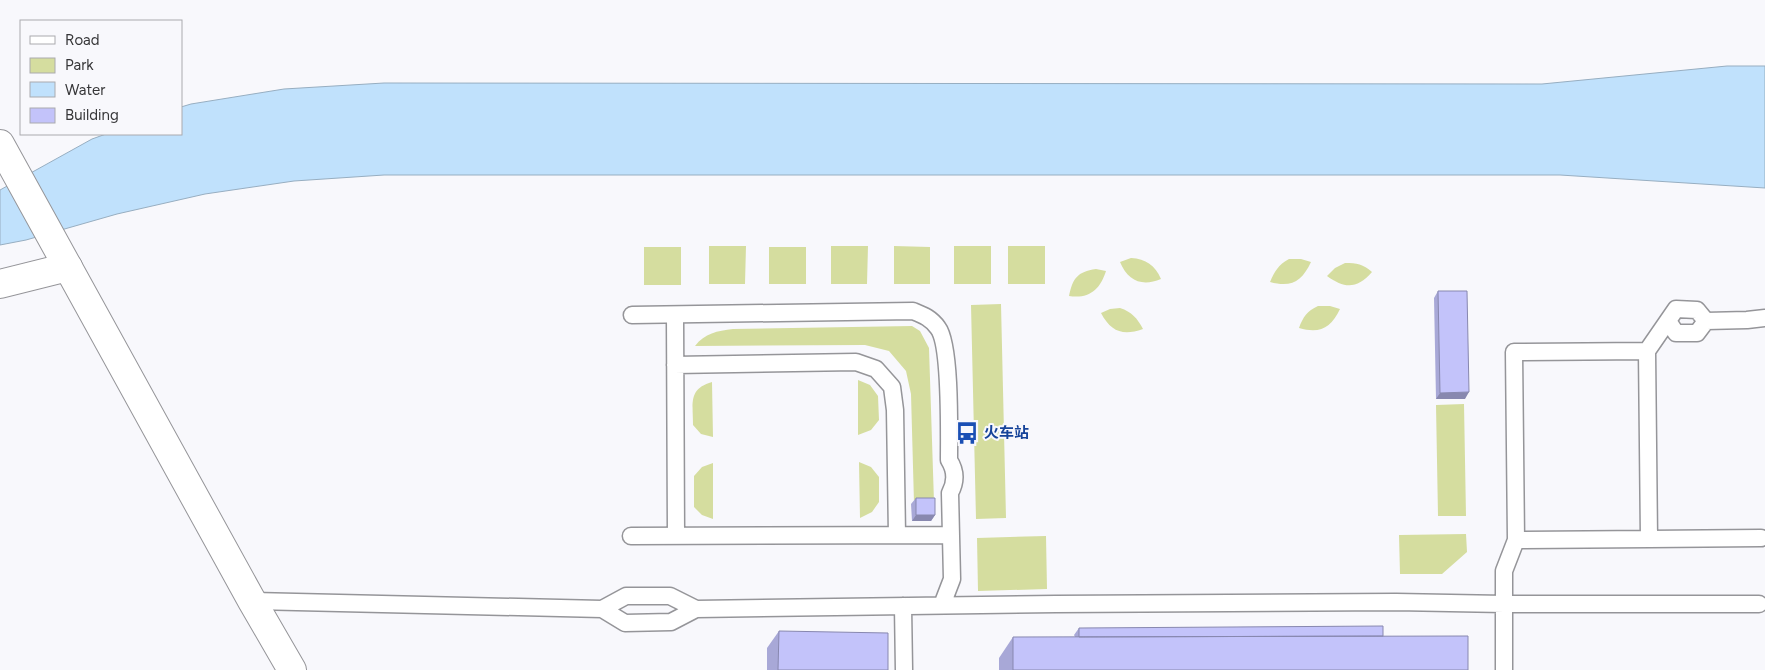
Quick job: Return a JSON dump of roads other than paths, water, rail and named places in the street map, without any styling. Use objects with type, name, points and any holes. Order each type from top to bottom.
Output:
[{"type":"street","points":[[0,144],[291,669]]},
{"type":"street","points":[[0,284],[68,267]]},
{"type":"lane","points":[[1649,539],[1647,351],[1676,309],[1698,310],[1706,321]]},
{"type":"lane","points":[[632,315],[913,311],[928,317],[940,329],[946,348],[949,460],[954,468],[954,485],[950,493],[952,579],[942,605]]},
{"type":"lane","points":[[675,315],[676,535]]},
{"type":"lane","points":[[1706,321],[1765,318]]},
{"type":"lane","points":[[1668,321],[1676,333],[1697,333],[1706,321]]},
{"type":"lane","points":[[1504,670],[1504,571],[1516,540],[1514,352],[1647,351]]},
{"type":"lane","points":[[676,365],[856,362],[876,369],[892,388],[894,402],[897,535]]},
{"type":"lane","points":[[631,536],[951,535]]},
{"type":"lane","points":[[1516,540],[1761,538]]},
{"type":"lane","points":[[252,601],[602,609],[626,596],[670,596],[696,609]]},
{"type":"lane","points":[[602,609],[625,623],[671,622],[696,609],[942,605],[1386,602],[1759,604]]},
{"type":"lane","points":[[903,606],[904,670]]},
{"type":"water","points":[[1727,66],[1765,66],[1765,188],[1560,175],[384,175],[294,181],[205,194],[117,214],[26,240],[0,245],[0,190],[92,139],[103,135],[182,135],[182,107],[284,89],[384,83],[1542,84]]},
{"type":"place","name":"火车站","points":[[967,433]]}]
